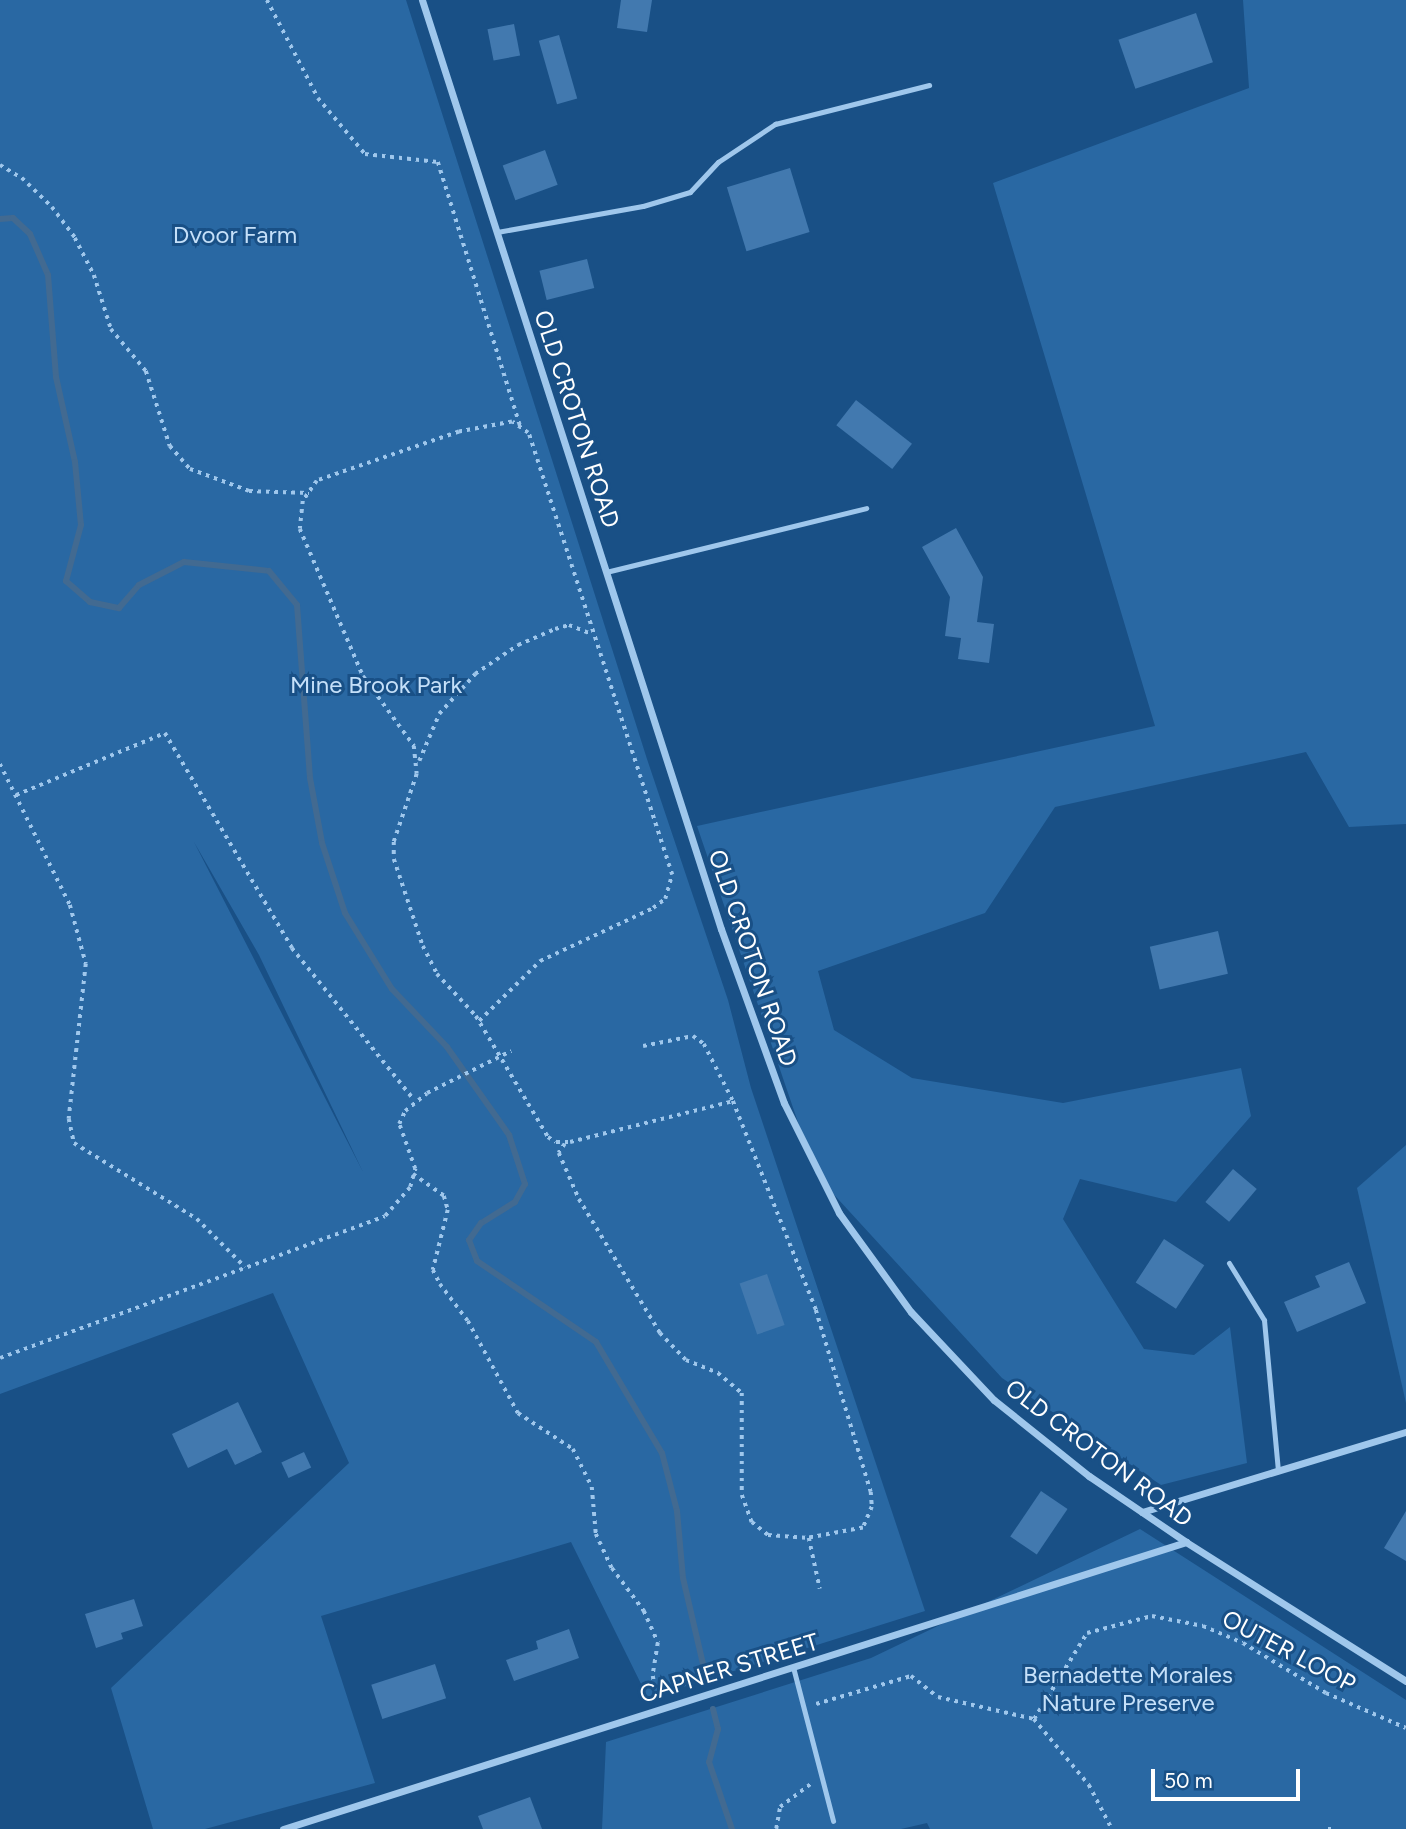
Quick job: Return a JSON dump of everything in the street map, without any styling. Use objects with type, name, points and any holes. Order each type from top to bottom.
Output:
[{"type":"street","name":"OLD CROTON ROAD","points":[[422,0],[762,1045],[799,1137],[839,1213],[873,1263],[950,1357],[1042,1439],[1185,1542],[1406,1681]]},
{"type":"street","points":[[1142,1512],[1406,1432]]},
{"type":"street","name":"CAPNER STREET","points":[[283,1829],[1185,1542]]},
{"type":"lane","points":[[497,232],[643,206],[690,192],[718,162],[775,124],[929,85]]},
{"type":"lane","points":[[606,572],[866,508]]},
{"type":"lane","points":[[1229,1263],[1264,1320],[1278,1471]]},
{"type":"lane","points":[[793,1667],[833,1821]]},
{"type":"path","points":[[267,0],[318,98],[365,154],[438,162],[507,384],[521,426],[528,433],[591,634],[671,867],[671,887],[665,899],[636,918],[540,961],[479,1021]]},
{"type":"path","points":[[0,165],[22,178],[52,207],[75,238],[94,275],[111,329],[146,371],[170,446],[190,469],[249,491],[309,493]]},
{"type":"path","points":[[418,762],[414,746],[363,676],[314,567],[300,529],[300,514],[317,481],[497,421],[521,426]]},
{"type":"path","points":[[570,1142],[556,1142],[548,1137],[479,1021],[437,974],[394,859],[394,842],[412,794],[418,762],[439,714],[475,674],[518,645],[555,629],[569,625],[591,634]]},
{"type":"path","points":[[16,795],[165,733],[292,948],[414,1100]]},
{"type":"path","points":[[0,764],[70,905],[86,964],[69,1119],[74,1143],[197,1219],[245,1267]]},
{"type":"path","points":[[643,1046],[693,1036],[705,1044],[733,1101],[816,1310],[871,1492],[872,1507],[863,1528],[809,1538],[768,1535],[752,1522],[742,1495],[742,1393],[718,1373],[686,1360],[660,1333],[579,1199],[559,1153],[561,1145],[570,1142],[733,1101]]},
{"type":"path","points":[[0,1358],[385,1216],[410,1187],[414,1174],[399,1124],[414,1100],[511,1051]]},
{"type":"path","points":[[414,1174],[444,1196],[448,1210],[433,1270],[440,1284],[468,1321],[518,1413],[573,1449],[592,1487],[596,1534],[612,1568],[644,1611],[658,1643],[653,1676],[660,1709]]},
{"type":"path","points":[[809,1538],[820,1589]]},
{"type":"path","name":"OUTER LOOP","points":[[1034,1719],[1087,1633],[1152,1616],[1203,1626],[1243,1643],[1326,1693],[1406,1728]]},
{"type":"path","points":[[804,1707],[911,1675],[938,1697],[1034,1719],[1089,1785],[1112,1829]]},
{"type":"path","points":[[776,1829],[780,1807],[821,1776]]},
{"type":"path","points":[[1328,1829],[1335,1829]]},
{"type":"green space","points":[[0,0],[406,0],[647,759],[728,1000],[751,1088],[925,1611],[648,1698],[571,1542],[321,1616],[375,1783],[205,1829],[153,1829],[111,1688],[349,1463],[273,1293],[0,1394]],"holes":[[[194,842],[259,955],[363,1172]]]},
{"type":"green space","points":[[1243,0],[1406,0],[1406,824],[1349,827],[1306,752],[1055,807],[985,913],[818,971],[834,1030],[912,1078],[1063,1103],[1241,1068],[1251,1116],[1176,1202],[1080,1179],[1063,1219],[1144,1349],[1194,1355],[1230,1327],[1247,1463],[1161,1485],[1002,1378],[816,1175],[697,826],[1155,726],[993,183],[1249,88]]},
{"type":"green space","points":[[1406,1145],[1406,1403],[1357,1188]]},
{"type":"green space","name":"Bernadette Morales Nature Preserve","points":[[1140,1529],[1406,1700],[1406,1829],[930,1829],[927,1823],[901,1829],[602,1829],[606,1742],[871,1658]]},
{"type":"building","points":[[621,0],[652,0],[647,32],[617,28]]},
{"type":"building","points":[[1196,13],[1213,62],[1135,89],[1118,40]]},
{"type":"building","points":[[514,24],[520,55],[494,61],[487,29]]},
{"type":"building","points":[[559,35],[577,98],[557,104],[539,41]]},
{"type":"building","points":[[545,150],[558,185],[515,200],[503,165]]},
{"type":"building","points":[[790,168],[810,232],[746,251],[727,187]]},
{"type":"building","points":[[587,259],[594,288],[547,300],[539,271]]},
{"type":"building","points":[[856,400],[912,444],[892,469],[836,425]]},
{"type":"building","points":[[956,528],[983,577],[977,622],[994,624],[989,663],[958,659],[961,638],[945,636],[950,597],[922,547]]},
{"type":"building","points":[[1218,931],[1228,974],[1160,990],[1150,947]]},
{"type":"building","points":[[1233,1169],[1257,1189],[1229,1222],[1205,1202]]},
{"type":"building","points":[[1164,1239],[1204,1265],[1176,1309],[1136,1283]]},
{"type":"building","points":[[1349,1262],[1366,1303],[1297,1332],[1284,1302],[1320,1287],[1315,1276]]},
{"type":"building","points":[[767,1274],[785,1325],[757,1334],[740,1283]]},
{"type":"building","points":[[238,1402],[262,1452],[235,1465],[227,1449],[188,1468],[172,1434]]},
{"type":"building","points":[[304,1452],[311,1467],[289,1478],[281,1463]]},
{"type":"building","points":[[1041,1491],[1068,1509],[1037,1554],[1010,1537]]},
{"type":"building","points":[[1406,1511],[1406,1561],[1384,1548]]},
{"type":"building","points":[[134,1599],[143,1626],[121,1633],[123,1639],[96,1648],[85,1614]]},
{"type":"building","points":[[569,1629],[579,1658],[514,1681],[506,1660],[538,1649],[536,1641]]},
{"type":"building","points":[[435,1664],[446,1698],[382,1719],[371,1685]]},
{"type":"building","points":[[530,1797],[542,1829],[483,1829],[478,1816]]},
{"type":"waterway","points":[[0,219],[13,218],[30,234],[48,275],[56,377],[75,462],[81,525],[66,581],[90,602],[119,608],[139,585],[184,562],[269,571],[297,605],[310,778],[322,843],[345,913],[392,989],[447,1047],[509,1135],[525,1184],[515,1202],[481,1223],[469,1240],[477,1261],[596,1342],[662,1453],[677,1511],[683,1578],[706,1677]]},
{"type":"waterway","points":[[713,1709],[718,1729],[709,1762],[732,1829]]},
{"type":"park label","name":"Dvoor Farm","points":[[235,235]]},
{"type":"park label","name":"Mine Brook Park","points":[[376,685]]}]
